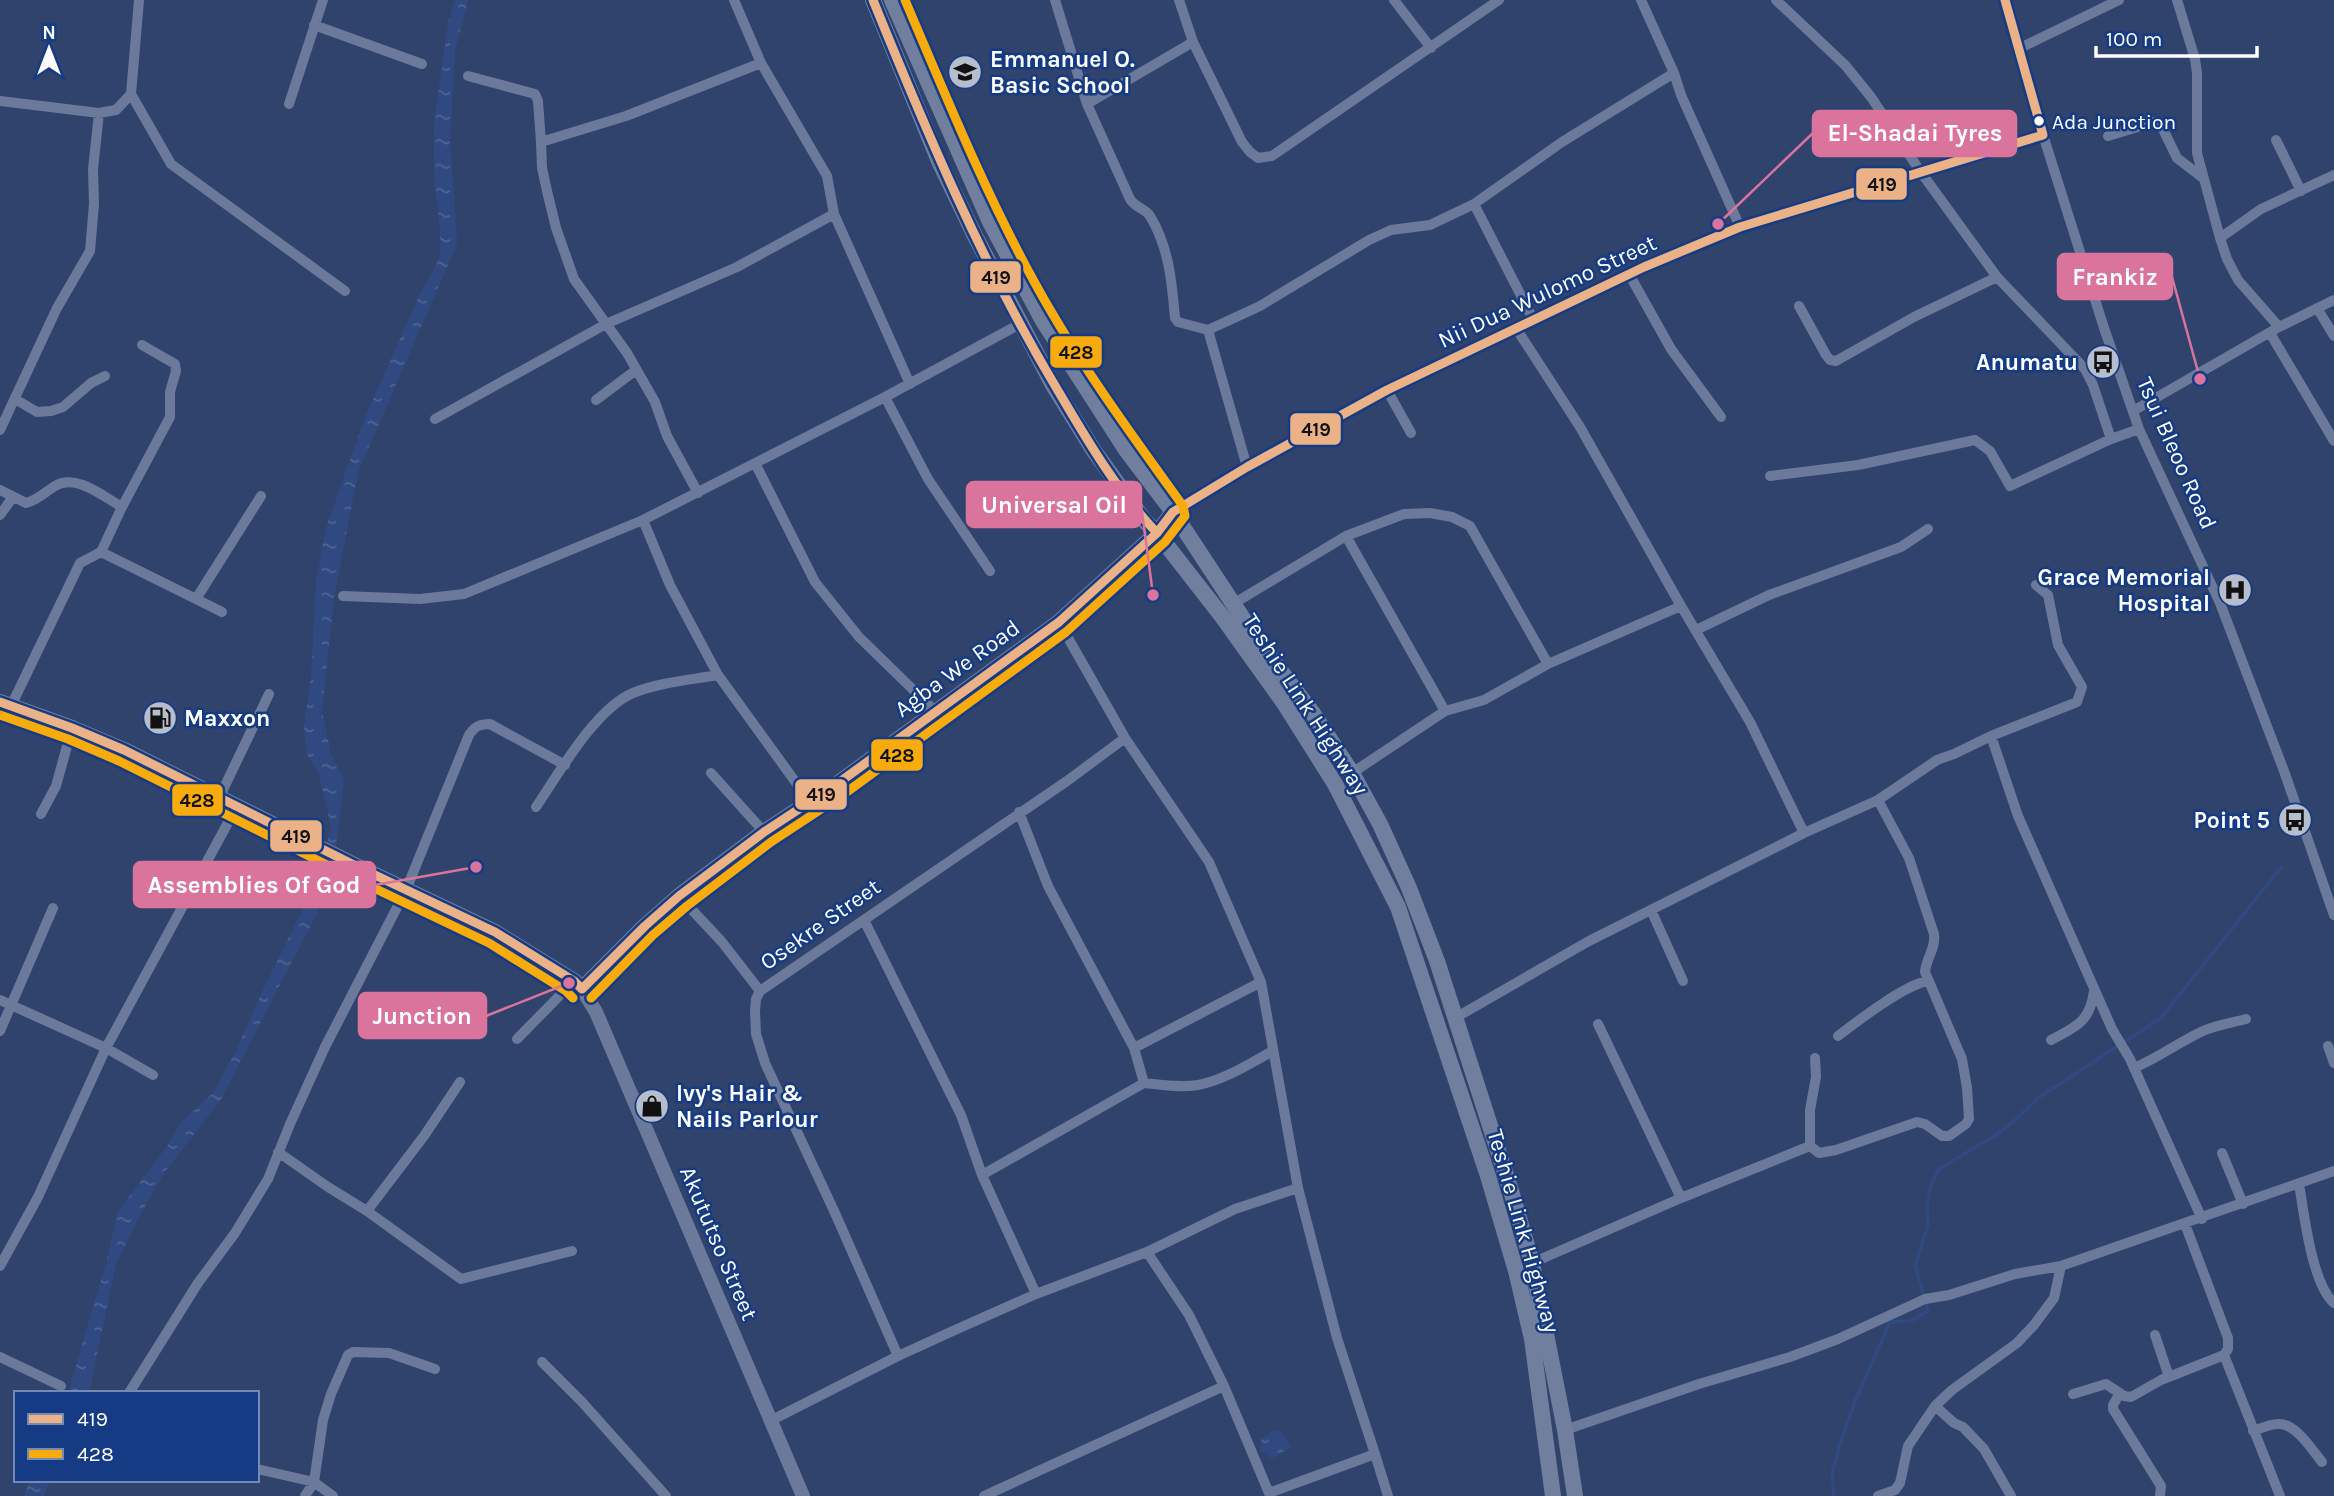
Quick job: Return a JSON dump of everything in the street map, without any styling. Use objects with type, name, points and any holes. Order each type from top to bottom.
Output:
[{"type":"main road","name":"Teshie Link Highway","points":[[873,0],[939,161],[1053,385],[1094,452],[1144,520],[1221,615],[1284,703],[1335,785],[1398,907],[1488,1176],[1516,1271],[1532,1339],[1553,1496]]},
{"type":"main road","name":"Teshie Link Highway","points":[[892,0],[990,222],[1025,290],[1126,450],[1173,512],[1233,604],[1312,712],[1352,773],[1380,824],[1409,888],[1437,961],[1499,1151],[1532,1263],[1565,1430],[1575,1496]]},
{"type":"main road","name":"Agba We Road","points":[[578,985],[679,897],[764,832],[936,713],[1059,622],[1157,533],[1173,512]]},
{"type":"main road","name":"Akututso Street","points":[[6,704],[124,750],[300,836],[358,867],[495,932],[578,985]]},
{"type":"street","points":[[139,0],[131,94],[171,164],[345,291]]},
{"type":"street","points":[[289,104],[323,0]]},
{"type":"street","points":[[734,0],[761,63],[827,176],[834,214],[910,384]]},
{"type":"street","points":[[1055,0],[1087,104],[1130,199],[1148,214],[1154,225],[1170,267],[1175,318],[1208,330],[1260,306],[1369,240],[1391,230],[1430,225],[1474,204],[1562,142],[1674,74]]},
{"type":"street","points":[[1179,0],[1193,42],[1242,142],[1258,158],[1272,156],[1499,0]]},
{"type":"street","points":[[1394,0],[1431,48]]},
{"type":"street","points":[[1641,0],[1740,227]]},
{"type":"street","points":[[1776,0],[1845,65],[1871,97],[1920,171],[1997,277],[2085,369],[2111,439]]},
{"type":"street","name":"Tsui Bleoo Road","points":[[2005,0],[2043,135],[2139,429],[2220,603],[2284,771],[2334,915]]},
{"type":"street","points":[[2020,48],[2119,0]]},
{"type":"street","points":[[2177,0],[2197,73],[2196,146],[2227,259],[2238,280],[2275,330],[2334,441]]},
{"type":"street","points":[[314,25],[422,64]]},
{"type":"street","points":[[1087,104],[1193,42]]},
{"type":"street","points":[[541,142],[626,116],[761,63]]},
{"type":"street","points":[[468,76],[535,94],[538,101],[542,168],[556,228],[574,279],[627,353],[655,401],[667,436],[698,493]]},
{"type":"street","points":[[0,101],[99,113],[116,110],[131,94]]},
{"type":"street","points":[[0,430],[57,308],[90,251],[94,204],[93,169],[99,113]]},
{"type":"street","points":[[2108,136],[2154,122],[2160,123],[2177,158],[2203,178]]},
{"type":"street","name":"Nii Dua Wulomo Street","points":[[1173,512],[1247,467],[1387,390],[1629,274],[1740,227],[2043,135]]},
{"type":"street","points":[[2276,140],[2301,191]]},
{"type":"street","points":[[2220,238],[2261,209],[2334,176]]},
{"type":"street","points":[[1474,204],[1533,319]]},
{"type":"street","points":[[435,419],[606,324],[737,267],[834,214]]},
{"type":"street","points":[[1629,274],[1671,349],[1721,417]]},
{"type":"street","points":[[1799,306],[1826,355],[1830,360],[1836,361],[1914,317],[1997,277]]},
{"type":"street","points":[[2133,411],[2275,330],[2334,300]]},
{"type":"street","points":[[2317,308],[2334,336]]},
{"type":"street","points":[[343,596],[420,599],[464,594],[643,520],[885,397],[1020,324]]},
{"type":"street","points":[[1516,328],[1580,427],[1750,722],[1804,833]]},
{"type":"street","points":[[1208,330],[1247,467]]},
{"type":"street","points":[[6,704],[80,562],[102,552],[122,507],[170,417],[170,392],[176,371],[175,364],[142,345]]},
{"type":"street","points":[[596,400],[636,370]]},
{"type":"street","points":[[15,398],[37,412],[51,411],[63,407],[91,383],[105,376]]},
{"type":"street","points":[[1387,390],[1411,433]]},
{"type":"street","points":[[885,397],[929,479],[990,571]]},
{"type":"street","points":[[1770,476],[1858,465],[1975,440],[1990,451],[2010,486],[2111,439],[2139,429]]},
{"type":"street","points":[[755,463],[815,582],[859,637],[936,713]]},
{"type":"street","points":[[0,490],[26,503],[68,481],[81,484],[122,507]]},
{"type":"street","points":[[196,599],[261,496]]},
{"type":"street","points":[[0,514],[13,497]]},
{"type":"street","points":[[1233,604],[1346,536],[1404,514],[1430,513],[1452,517],[1471,526],[1548,664]]},
{"type":"street","points":[[643,520],[670,585],[718,675],[810,802]]},
{"type":"street","points":[[1696,630],[1769,595],[1901,547],[1928,529]]},
{"type":"street","points":[[1346,536],[1445,710]]},
{"type":"street","points":[[102,552],[222,612]]},
{"type":"street","points":[[1455,1018],[1588,942],[1804,833],[1878,800],[1923,768],[1991,736],[2077,702],[2081,687],[2055,638],[2048,594],[2036,585]]},
{"type":"street","points":[[1352,773],[1445,710],[1484,701],[1548,664],[1681,606]]},
{"type":"street","points":[[1059,622],[1125,738],[1209,862],[1261,982],[1298,1188],[1337,1338],[1388,1496]]},
{"type":"street","points":[[536,807],[600,716],[631,693],[653,686],[718,675]]},
{"type":"street","points":[[219,798],[269,694]]},
{"type":"street","points":[[130,1391],[268,1179],[325,1047],[406,890],[469,735],[481,724],[490,724],[565,765]]},
{"type":"street","points":[[41,814],[56,786],[72,728]]},
{"type":"street","points":[[1991,736],[2018,816],[2112,1029],[2132,1064],[2202,1219]]},
{"type":"street","name":"Osekre Street","points":[[898,1356],[765,1063],[756,1034],[756,999],[760,991],[1067,781],[1125,738]]},
{"type":"street","points":[[711,774],[764,832]]},
{"type":"street","points":[[1810,1146],[1819,1153],[1836,1150],[1917,1122],[1925,1124],[1942,1136],[1949,1136],[1966,1125],[1969,1119],[1962,1059],[1927,981],[1925,963],[1934,948],[1934,934],[1909,858],[1878,800]]},
{"type":"street","points":[[0,1266],[38,1197],[106,1048],[237,806]]},
{"type":"street","points":[[1020,812],[1048,886],[1134,1048],[1144,1083]]},
{"type":"street","points":[[679,897],[722,942],[760,991]]},
{"type":"street","points":[[0,1031],[53,908]]},
{"type":"street","points":[[1651,910],[1683,981]]},
{"type":"street","points":[[864,920],[961,1115],[982,1175],[1036,1294]]},
{"type":"street","points":[[1839,1036],[1869,1012],[1927,981]]},
{"type":"street","points":[[1134,1048],[1261,982]]},
{"type":"street","points":[[517,1039],[578,985]]},
{"type":"street","name":"Akututso Street","points":[[578,985],[596,1012],[803,1496]]},
{"type":"street","points":[[2050,1040],[2077,1027],[2086,1017],[2092,1005],[2094,988]]},
{"type":"street","points":[[0,1000],[106,1048],[153,1075]]},
{"type":"street","points":[[2132,1064],[2154,1060],[2202,1031],[2246,1019]]},
{"type":"street","points":[[1598,1024],[1681,1198]]},
{"type":"street","points":[[2328,1046],[2334,1063]]},
{"type":"street","points":[[982,1175],[1144,1083],[1173,1086],[1199,1084],[1231,1073],[1273,1051]]},
{"type":"street","points":[[1810,1146],[1815,1058]]},
{"type":"street","points":[[368,1211],[460,1082]]},
{"type":"street","points":[[1532,1263],[1681,1198],[1810,1146]]},
{"type":"street","points":[[278,1152],[368,1211],[461,1279],[572,1251]]},
{"type":"street","points":[[2222,1153],[2243,1204]]},
{"type":"street","points":[[1565,1430],[1699,1384],[1790,1357],[1838,1339],[1925,1299],[1949,1295],[2015,1274],[2062,1266],[2334,1171]]},
{"type":"street","points":[[2299,1184],[2314,1262],[2328,1298],[2334,1303]]},
{"type":"street","points":[[770,1420],[898,1356],[1036,1294],[1147,1252],[1235,1209],[1298,1188]]},
{"type":"street","points":[[2073,1394],[2106,1384],[2124,1396],[2131,1397],[2169,1377],[2224,1355],[2228,1349],[2228,1338],[2185,1224]]},
{"type":"street","points":[[1147,1252],[1189,1315],[1224,1386],[1266,1495],[1374,1454]]},
{"type":"street","points":[[1878,1496],[1895,1490],[1900,1483],[1908,1446],[1935,1406],[1952,1390],[2017,1343],[2034,1325],[2054,1298],[2062,1266]]},
{"type":"street","points":[[2155,1335],[2169,1377]]},
{"type":"street","points":[[305,1496],[314,1482],[323,1420],[348,1355],[353,1352],[389,1353],[435,1369]]},
{"type":"street","points":[[2224,1355],[2280,1496]]},
{"type":"street","points":[[0,1357],[61,1386]]},
{"type":"street","points":[[542,1362],[608,1430],[666,1496]]},
{"type":"street","points":[[984,1496],[1224,1386]]},
{"type":"street","points":[[2120,1393],[2113,1409],[2161,1486],[2160,1496]]},
{"type":"street","points":[[1935,1406],[1954,1423],[1963,1427],[1984,1449],[2011,1496]]},
{"type":"street","points":[[2253,1431],[2285,1424],[2297,1433],[2322,1462]]},
{"type":"street","points":[[259,1469],[314,1482],[332,1496]]},
{"type":"water","points":[[455,0],[468,0],[455,51],[450,140],[457,244],[358,472],[334,598],[322,711],[331,755],[344,780],[332,884],[220,1101],[164,1173],[116,1264],[89,1391],[69,1391],[107,1260],[117,1213],[170,1142],[181,1122],[213,1093],[236,1051],[320,874],[331,826],[319,775],[307,754],[304,726],[311,678],[316,581],[326,528],[365,417],[419,296],[440,257],[434,172],[434,124],[448,23]]},
{"type":"water","points":[[1273,1430],[1280,1430],[1291,1447],[1271,1459],[1267,1453],[1261,1452],[1259,1447],[1261,1440]]},
{"type":"water","points":[[29,1482],[49,1482],[44,1496],[24,1496]]},
{"type":"waterway","points":[[314,888],[323,855]]},
{"type":"waterway","points":[[1834,1496],[1832,1473],[1841,1441],[1856,1399],[1890,1322],[1911,1321],[1928,1311],[1915,1266],[1928,1225],[1927,1204],[1931,1186],[1939,1169],[1996,1135],[2038,1098],[2161,1018],[2281,867]]},
{"type":"transit line","name":"419","points":[[873,0],[935,149],[980,247],[1030,342],[1091,446],[1128,500],[1157,533]]},
{"type":"transit line","name":"428","points":[[591,998],[653,935],[687,906],[771,842],[844,794],[1066,632],[1165,542],[1185,516],[1183,506],[1088,370],[1017,250],[983,180],[905,0]]},
{"type":"transit line","name":"419","points":[[582,989],[679,896],[764,832],[837,784],[1059,622],[1157,533],[1173,512],[1247,467],[1387,390],[1644,267],[1740,227],[2043,135],[2005,0]]},
{"type":"transit line","name":"419","points":[[0,702],[124,750],[495,932],[574,981],[582,989]]},
{"type":"transit line","name":"428","points":[[0,715],[68,739],[119,761],[489,943],[573,998]]},
{"type":"place","name":"Emmanuel O. Basic School","points":[[965,72]]},
{"type":"place","name":"Ada Junction","points":[[2039,121]]},
{"type":"place","name":"El-Shadai Tyres","points":[[1718,224]]},
{"type":"place","name":"Anumatu","points":[[2103,362]]},
{"type":"place","name":"Frankiz","points":[[2200,379]]},
{"type":"place","name":"Grace Memorial Hospital","points":[[2235,590]]},
{"type":"place","name":"Universal Oil","points":[[1153,595]]},
{"type":"place","name":"Maxxon","points":[[160,718]]},
{"type":"place","name":"Point 5","points":[[2295,820]]},
{"type":"place","name":"Assemblies Of God","points":[[476,867]]},
{"type":"place","name":"Junction","points":[[569,983]]},
{"type":"place","name":"Ivy's Hair & Nails Parlour","points":[[652,1106]]}]
